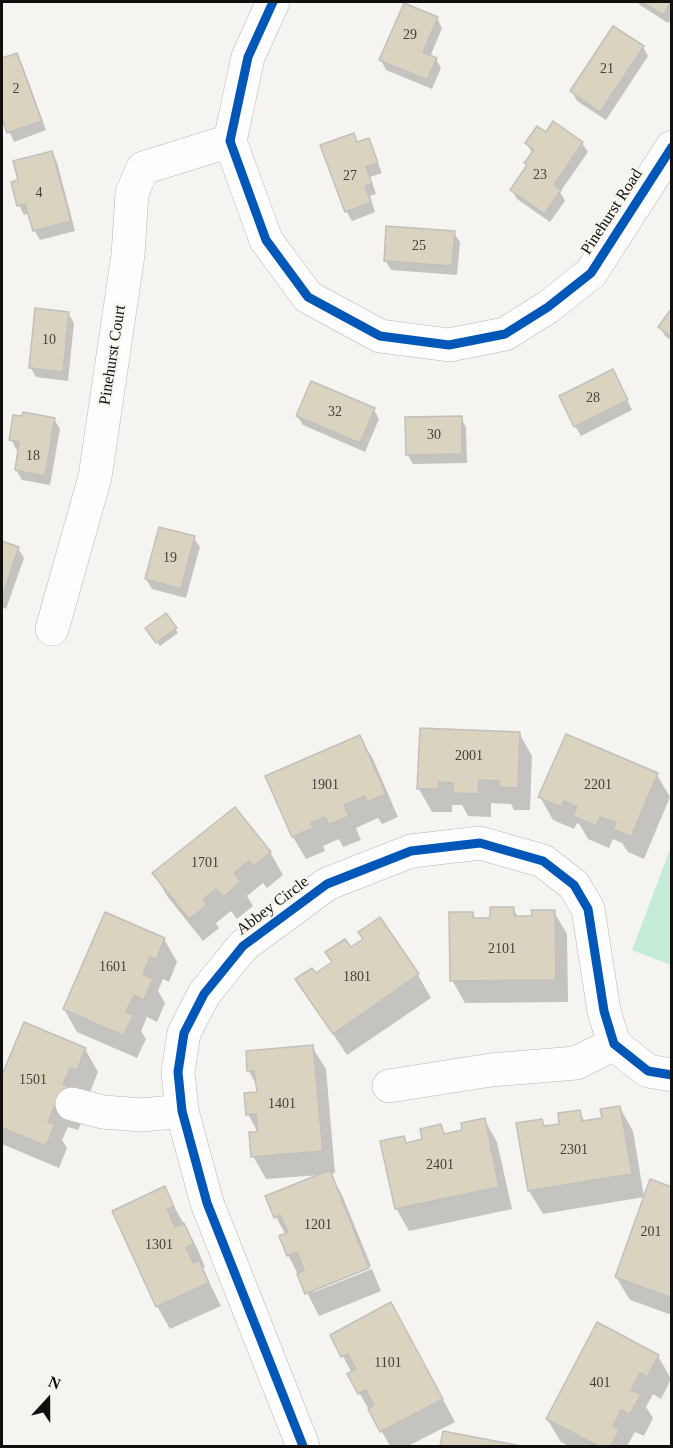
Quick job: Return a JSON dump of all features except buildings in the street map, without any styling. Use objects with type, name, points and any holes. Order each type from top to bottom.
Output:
[{"type":"street","points":[[230,141],[248,57],[273,2]]},
{"type":"street","name":"Pinehurst Road","points":[[230,141],[266,240],[308,297],[380,336],[449,345],[505,334],[548,307],[591,273],[672,147]]},
{"type":"street","name":"Pinehurst Court","points":[[52,629],[95,477],[128,255],[132,193],[143,168],[230,141]]},
{"type":"street","name":"Abbey Circle","points":[[303,1446],[207,1203],[182,1111],[178,1072],[184,1033],[204,994],[243,946],[327,884],[411,851],[480,843],[543,861],[574,885],[588,909],[604,1011],[614,1044]]},
{"type":"street","points":[[389,1086],[491,1070],[576,1062],[614,1044],[648,1071],[672,1075]]},
{"type":"street","points":[[72,1104],[103,1112],[142,1115],[182,1111]]},
{"type":"green space","points":[[671,847],[671,965],[632,950]]},
{"type":"cycle path","points":[[273,2],[248,57],[230,141],[266,240],[308,297],[380,336],[449,345],[505,334],[548,307],[591,273],[672,147]]},
{"type":"cycle path","points":[[303,1446],[207,1203],[182,1111],[178,1072],[184,1033],[204,994],[243,946],[327,884],[411,851],[480,843],[543,861],[574,885],[588,909],[604,1011],[614,1044],[648,1071],[672,1075]]}]
